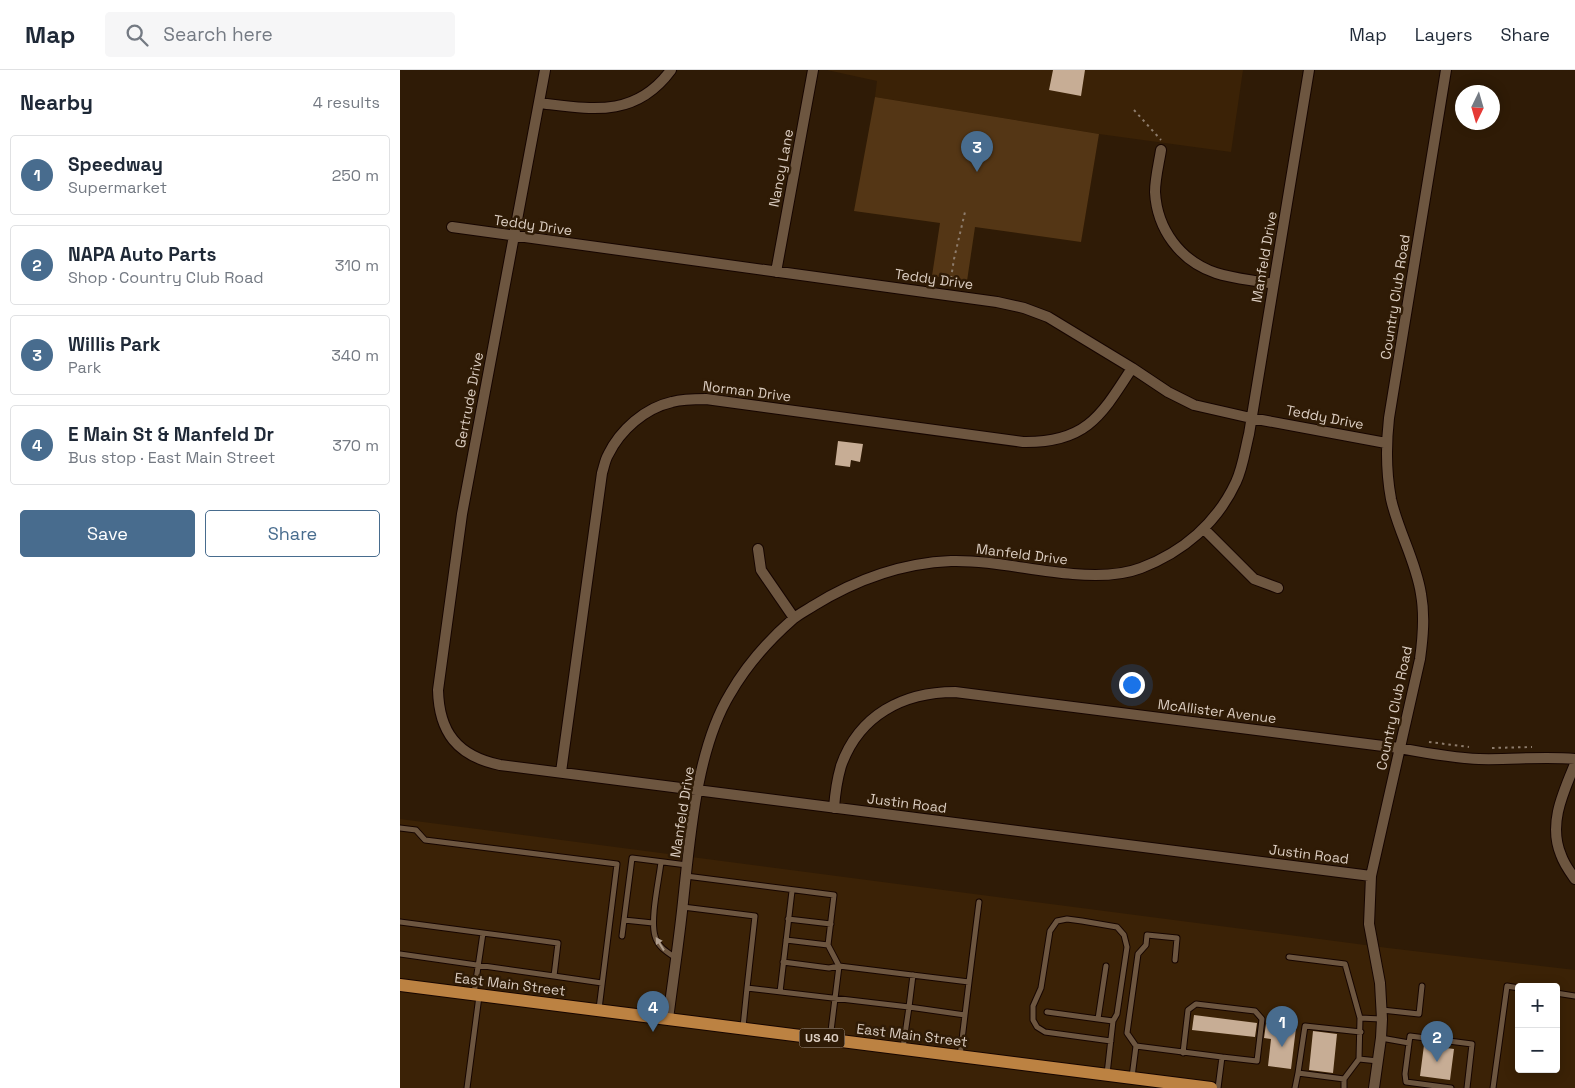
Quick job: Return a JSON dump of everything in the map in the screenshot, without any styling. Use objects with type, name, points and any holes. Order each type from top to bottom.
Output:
[{"type":"main road","name":"East Main Street","points":[[400,985],[1128,1079],[1211,1088]]},
{"type":"street","name":"Gertrude Drive","points":[[450,736],[440,714],[438,697],[462,514],[545,70]]},
{"type":"street","points":[[539,103],[588,109],[603,109],[617,106],[644,95],[656,86],[671,70]]},
{"type":"street","name":"Nancy Lane","points":[[776,272],[813,70]]},
{"type":"street","name":"Manfeld Drive","points":[[668,1019],[697,790],[710,739],[729,695],[763,649],[794,618],[835,592],[860,581],[925,563],[976,561],[1074,574],[1106,575],[1140,569],[1174,552],[1195,538],[1216,515],[1237,481],[1242,465],[1309,70]]},
{"type":"street","name":"Country Club Road","points":[[1374,1088],[1381,1038],[1382,1014],[1380,983],[1369,924],[1371,876],[1420,659],[1424,627],[1421,595],[1415,566],[1392,500],[1388,479],[1386,443],[1446,70]]},
{"type":"street","points":[[1161,150],[1155,190],[1159,218],[1164,230],[1181,253],[1202,267],[1216,273],[1273,284]]},
{"type":"street","name":"Teddy Drive","points":[[452,227],[949,295],[1024,308],[1048,317],[1168,392],[1194,405],[1251,418],[1386,443]]},
{"type":"street","name":"Norman Drive","points":[[561,772],[602,473],[608,455],[617,440],[639,418],[656,407],[672,402],[706,399],[1023,442],[1042,442],[1070,436],[1083,429],[1098,417],[1107,407],[1132,368]]},
{"type":"street","points":[[1204,529],[1254,579],[1278,588]]},
{"type":"street","points":[[758,549],[761,570],[794,618]]},
{"type":"street","name":"McAllister Avenue","points":[[834,808],[841,766],[859,732],[885,709],[902,700],[937,692],[955,692],[1399,748],[1444,756],[1480,759],[1553,757],[1575,759]]},
{"type":"street","name":"Justin Road","points":[[450,736],[464,750],[486,762],[500,765],[1371,876]]},
{"type":"street","points":[[1575,764],[1558,805],[1556,824],[1561,856],[1575,879]]},
{"type":"lane","points":[[400,828],[416,830],[425,840],[617,864],[599,1010]]},
{"type":"lane","points":[[622,936],[632,858],[687,865]]},
{"type":"lane","points":[[661,862],[653,924],[655,936],[664,951],[676,958]]},
{"type":"lane","points":[[686,876],[834,895],[828,945],[839,966],[830,1040]]},
{"type":"lane","points":[[780,992],[792,891]]},
{"type":"lane","points":[[960,1056],[979,902]]},
{"type":"lane","points":[[682,907],[755,916],[743,1028]]},
{"type":"lane","points":[[788,919],[831,924]]},
{"type":"lane","points":[[624,920],[653,924]]},
{"type":"lane","points":[[1107,1075],[1127,946],[1124,935],[1117,927],[1074,920],[1057,921],[1050,931],[1041,988],[1033,1006],[1033,1020],[1037,1027],[1045,1032],[1111,1041]]},
{"type":"lane","points":[[400,922],[558,943],[554,976]]},
{"type":"lane","points":[[467,1088],[477,995],[478,964],[483,933]]},
{"type":"lane","points":[[1175,960],[1177,938],[1147,935],[1146,945],[1138,954],[1127,1033],[1136,1046],[1183,1053],[1257,1061],[1262,1019],[1255,1011],[1196,1004],[1188,1010],[1183,1053]]},
{"type":"lane","points":[[786,940],[828,945]]},
{"type":"lane","points":[[400,954],[602,983]]},
{"type":"lane","points":[[1289,957],[1345,964],[1360,1018],[1360,1032],[1359,1059],[1344,1079],[1344,1088]]},
{"type":"lane","points":[[783,962],[829,968],[839,966],[969,982]]},
{"type":"lane","points":[[1098,1019],[1106,966]]},
{"type":"lane","points":[[903,1049],[913,975]]},
{"type":"lane","points":[[1360,1018],[1382,1014],[1419,1014],[1422,986]]},
{"type":"lane","points":[[1493,1088],[1507,986],[1515,987]]},
{"type":"lane","points":[[747,988],[965,1015]]},
{"type":"lane","points":[[1560,994],[1575,996]]},
{"type":"lane","points":[[1047,1012],[1114,1021]]},
{"type":"lane","points":[[1295,1088],[1305,1026],[1360,1032]]},
{"type":"lane","points":[[1451,1088],[1406,1082],[1405,1074],[1410,1036],[1472,1044],[1466,1088]]},
{"type":"lane","points":[[1381,1038],[1409,1043]]},
{"type":"lane","points":[[1128,1079],[1136,1046]]},
{"type":"lane","points":[[1218,1088],[1222,1057]]},
{"type":"lane","points":[[1359,1059],[1378,1061]]},
{"type":"lane","points":[[1298,1073],[1344,1079]]},
{"type":"path","points":[[1134,110],[1161,139],[1161,150]]},
{"type":"path","points":[[949,295],[954,259],[965,212]]},
{"type":"path","points":[[1422,741],[1469,747]]},
{"type":"path","points":[[1488,748],[1537,747]]},
{"type":"shaded area","points":[[827,70],[1243,70],[1231,152],[1099,134],[875,97],[877,81]]},
{"type":"shaded area","points":[[875,97],[1099,134],[1081,242],[975,227],[967,281],[932,276],[940,223],[854,211]]},
{"type":"shaded area","points":[[400,819],[1388,948],[1575,970],[1575,1088],[400,1088]]},
{"type":"building","points":[[1053,70],[1085,70],[1081,96],[1049,90]]},
{"type":"building","points":[[838,441],[863,444],[860,462],[851,460],[850,467],[835,465]]},
{"type":"building","points":[[1194,1015],[1257,1023],[1255,1037],[1192,1030]]},
{"type":"building","points":[[1266,1024],[1296,1028],[1291,1069],[1268,1066],[1271,1039],[1264,1038]]},
{"type":"building","points":[[1313,1031],[1337,1034],[1333,1073],[1309,1070]]},
{"type":"building","points":[[1424,1045],[1454,1049],[1450,1080],[1420,1076]]},
{"type":"place","name":"Willis Park","points":[[977,172]]},
{"type":"place","name":"E Main St & Manfeld Dr","points":[[653,1032]]},
{"type":"place","name":"Speedway","points":[[1282,1047]]},
{"type":"place","name":"NAPA Auto Parts","points":[[1437,1062]]}]
